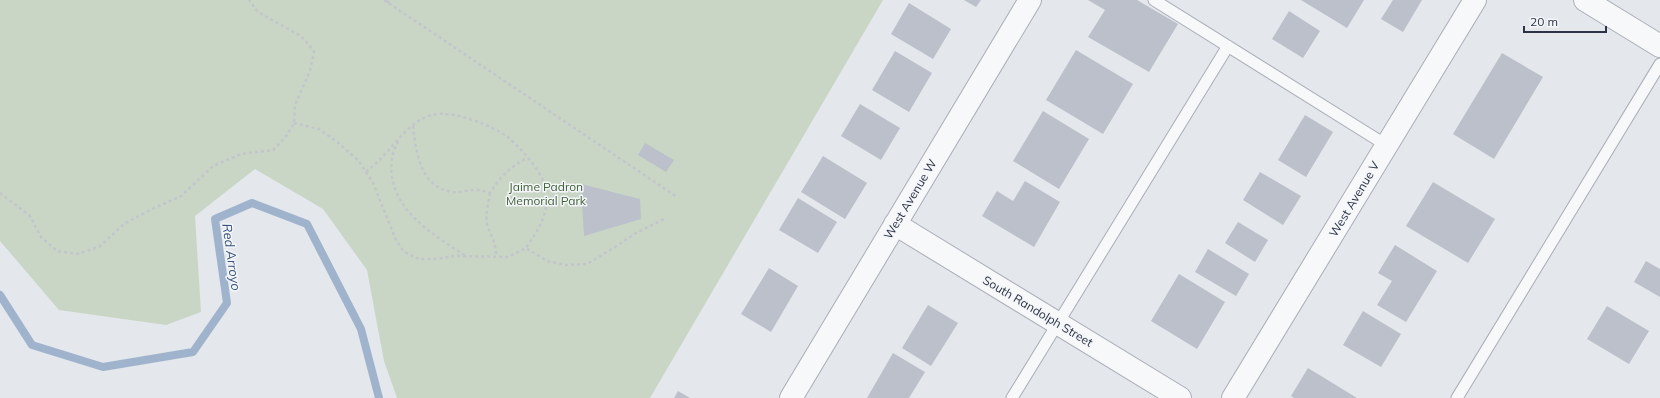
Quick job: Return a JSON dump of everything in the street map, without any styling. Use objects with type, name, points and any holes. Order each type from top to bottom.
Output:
[{"type":"street","name":"West Avenue W","points":[[791,398],[1030,0]]},
{"type":"street","name":"West Avenue V","points":[[1233,398],[1475,0]]},
{"type":"street","points":[[1585,0],[1660,46]]},
{"type":"street","name":"South Randolph Street","points":[[895,224],[1180,398]]},
{"type":"lane","points":[[1154,0],[1386,145]]},
{"type":"lane","points":[[1012,398],[1228,46]]},
{"type":"lane","points":[[1456,398],[1660,64]]},
{"type":"path","points":[[0,193],[30,216],[41,237],[57,251],[77,254],[98,247],[124,224],[152,208],[181,196],[213,166],[241,154],[273,150],[285,138],[294,123],[295,104],[310,71],[314,52],[301,36],[258,12],[249,0]]},
{"type":"path","points":[[384,0],[387,4],[677,197]]},
{"type":"path","points":[[387,4],[389,0]]},
{"type":"path","points":[[294,123],[319,129],[336,141],[359,161],[366,172],[373,183],[396,240],[404,252],[419,259],[437,259],[454,256],[508,257],[526,248],[542,224],[546,209],[546,191],[539,172],[508,137],[481,123],[454,115],[432,114],[413,125],[399,138],[386,154],[366,172]]},
{"type":"path","points":[[413,125],[416,151],[423,172],[433,184],[453,192],[478,190],[490,193]]},
{"type":"path","points":[[399,138],[392,158],[393,176],[397,193],[405,207],[418,222],[468,257]]},
{"type":"path","points":[[496,257],[496,248],[493,237],[487,224],[487,211],[490,193],[505,172],[527,158]]},
{"type":"path","points":[[526,248],[547,261],[566,265],[586,264],[636,233],[664,219]]},
{"type":"green space","name":"Jaime Padron Memorial Park","points":[[0,0],[883,0],[650,398],[397,398],[384,361],[367,270],[323,209],[255,169],[195,216],[201,312],[166,325],[59,310],[0,241]]},
{"type":"building","points":[[964,0],[981,0],[976,7]]},
{"type":"building","points":[[1088,0],[1137,0],[1178,24],[1149,72],[1088,37],[1105,10]]},
{"type":"building","points":[[1301,0],[1364,0],[1347,28]]},
{"type":"building","points":[[1393,0],[1422,0],[1403,32],[1381,19]]},
{"type":"building","points":[[909,3],[951,29],[933,59],[891,34]]},
{"type":"building","points":[[1289,11],[1320,31],[1303,58],[1272,39]]},
{"type":"building","points":[[1076,50],[1133,84],[1103,134],[1046,100]]},
{"type":"building","points":[[895,51],[932,73],[909,112],[872,90]]},
{"type":"building","points":[[1502,53],[1543,77],[1494,159],[1453,134]]},
{"type":"building","points":[[860,104],[900,128],[881,160],[841,136]]},
{"type":"building","points":[[1043,111],[1089,139],[1059,189],[1013,161]]},
{"type":"building","points":[[1305,115],[1333,132],[1306,177],[1278,160]]},
{"type":"building","points":[[645,143],[674,160],[666,172],[638,155]]},
{"type":"building","points":[[823,156],[867,183],[845,219],[801,192]]},
{"type":"building","points":[[1260,172],[1301,196],[1283,225],[1243,200]]},
{"type":"building","points":[[1025,181],[1060,202],[1034,247],[982,216],[997,191],[1013,201]]},
{"type":"building","points":[[1433,182],[1495,219],[1468,263],[1406,226]]},
{"type":"building","points":[[581,184],[640,199],[641,219],[584,236]]},
{"type":"building","points":[[798,198],[837,222],[818,253],[779,230]]},
{"type":"building","points":[[1238,222],[1268,240],[1255,262],[1225,243]]},
{"type":"building","points":[[1395,245],[1437,271],[1406,322],[1377,305],[1392,281],[1378,273]]},
{"type":"building","points":[[1208,249],[1249,274],[1236,296],[1195,272]]},
{"type":"building","points":[[1646,261],[1660,269],[1660,297],[1634,282]]},
{"type":"building","points":[[769,268],[798,286],[771,332],[741,314]]},
{"type":"building","points":[[1179,274],[1225,302],[1197,349],[1151,321]]},
{"type":"building","points":[[928,305],[958,323],[931,366],[902,348]]},
{"type":"building","points":[[1607,306],[1649,331],[1629,364],[1587,339]]},
{"type":"building","points":[[1363,311],[1401,334],[1381,367],[1343,345]]},
{"type":"building","points":[[893,353],[925,372],[909,398],[867,398]]},
{"type":"building","points":[[1308,368],[1357,398],[1294,398],[1291,396]]},
{"type":"building","points":[[678,391],[690,398],[674,398]]},
{"type":"waterway","name":"Red Arroyo","points":[[0,295],[32,345],[103,367],[193,352],[227,303],[215,219],[252,203],[307,224],[361,329],[379,398]]}]
